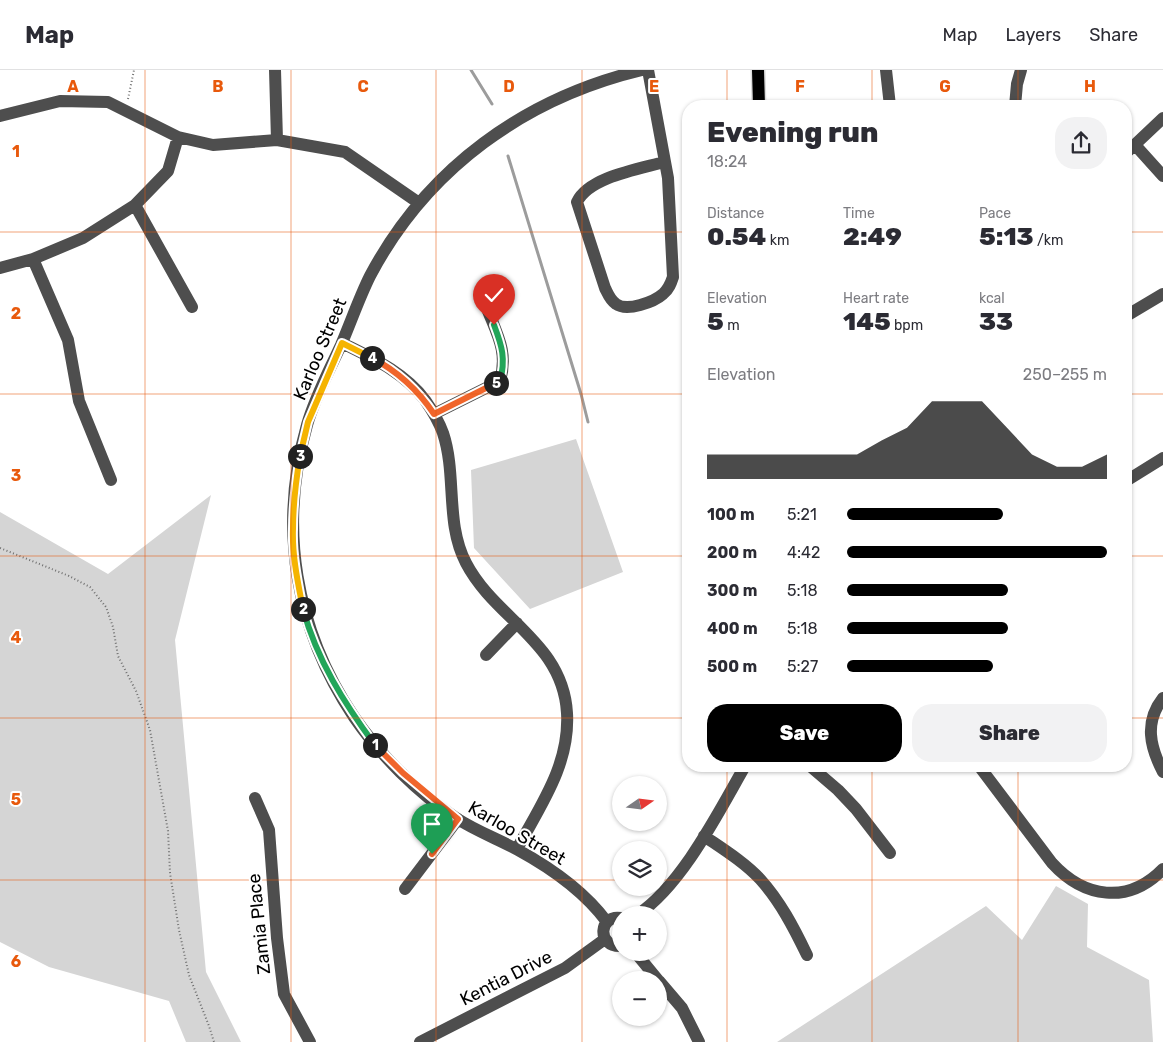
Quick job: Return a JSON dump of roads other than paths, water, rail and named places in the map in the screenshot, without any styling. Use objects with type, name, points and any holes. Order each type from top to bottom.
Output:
[{"type":"main road","points":[[758,70],[759,100]]},
{"type":"street","points":[[275,70],[277,140]]},
{"type":"street","name":"Karloo Street","points":[[607,922],[596,908],[571,885],[517,849],[458,819],[403,773],[378,748],[356,719],[338,692],[324,663],[304,611],[296,571],[293,530],[294,490],[308,422],[370,277],[389,244],[419,203],[450,171],[470,154],[495,134],[517,120],[570,93],[601,81],[642,70]]},
{"type":"street","points":[[648,70],[668,178],[673,277],[664,294],[646,304],[626,307],[618,306],[611,300],[605,288],[577,202],[580,195],[602,181],[664,162]]},
{"type":"street","points":[[886,70],[889,100]]},
{"type":"street","points":[[1016,100],[1021,70]]},
{"type":"street","points":[[0,116],[60,101],[108,102],[178,137],[213,144],[277,140],[344,152],[419,203]]},
{"type":"street","points":[[1132,149],[1163,118]]},
{"type":"street","points":[[0,268],[34,259],[83,238],[135,205],[168,171],[178,137]]},
{"type":"street","points":[[1132,151],[1163,176]]},
{"type":"street","points":[[135,205],[192,307]]},
{"type":"street","points":[[34,259],[68,340],[79,401],[111,480]]},
{"type":"street","points":[[434,414],[500,381],[503,368],[503,354],[488,310],[488,306],[498,291]]},
{"type":"street","points":[[1132,312],[1163,294]]},
{"type":"street","points":[[342,343],[389,367],[409,383],[424,399],[434,414],[443,434],[448,455],[456,534],[460,551],[475,577],[542,648],[556,672],[564,693],[568,733],[565,751],[558,773],[517,849]]},
{"type":"street","points":[[1132,477],[1163,458]]},
{"type":"street","points":[[486,656],[517,623]]},
{"type":"street","points":[[1163,698],[1153,715],[1150,728],[1151,743],[1163,772]]},
{"type":"street","points":[[647,906],[660,895],[685,865],[741,772]]},
{"type":"street","points":[[817,772],[856,809],[890,854]]},
{"type":"street","points":[[986,772],[1052,863],[1072,882],[1096,891],[1126,891],[1144,885],[1163,869]]},
{"type":"street","name":"Zamia Place","points":[[255,798],[269,830],[284,994],[310,1042]]},
{"type":"street","points":[[406,889],[458,819]]},
{"type":"street","points":[[704,836],[744,864],[773,894],[789,919],[807,954]]},
{"type":"street","points":[[612,918],[607,922],[603,930],[605,939],[612,945]]},
{"type":"street","name":"Kentia Drive","points":[[420,1042],[565,968],[605,939]]},
{"type":"street","points":[[642,961],[651,971]]},
{"type":"street","points":[[667,990],[682,1008],[699,1042]]},
{"type":"waterway","points":[[471,70],[492,104]]},
{"type":"waterway","points":[[508,156],[588,422]]}]
